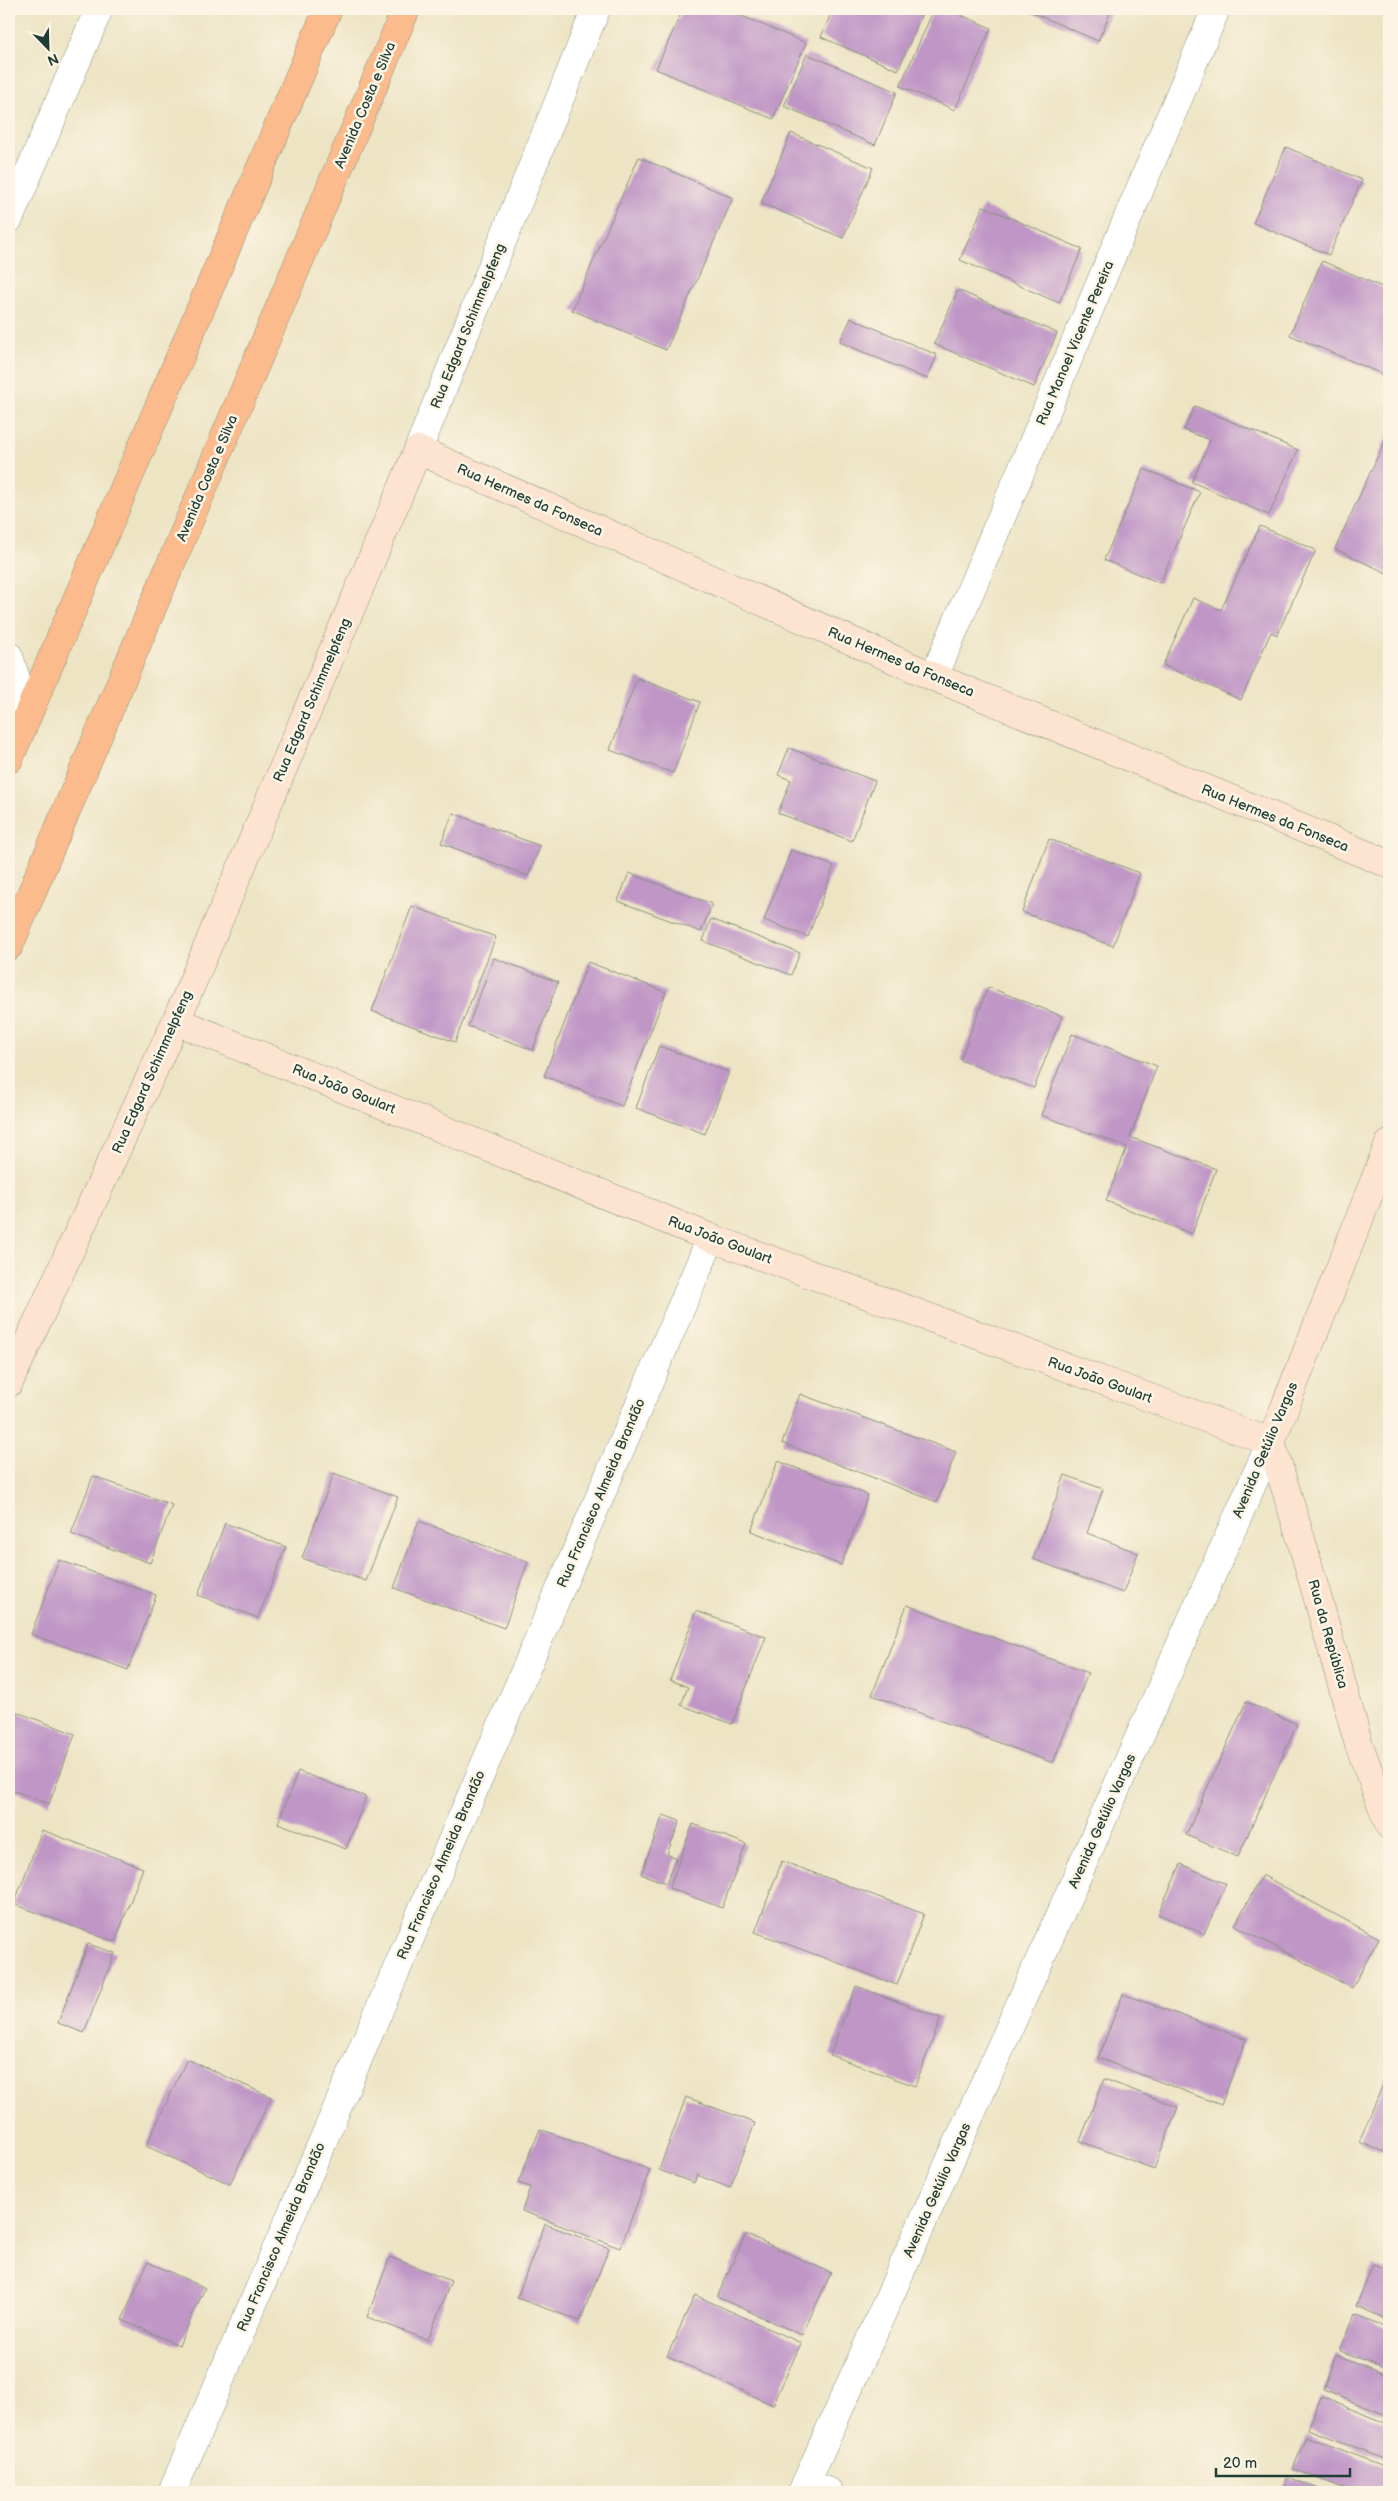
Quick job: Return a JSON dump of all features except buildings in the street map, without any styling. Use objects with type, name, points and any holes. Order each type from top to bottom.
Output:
[{"type":"main road","points":[[9,759],[328,9]]},
{"type":"main road","name":"Avenida Costa e Silva","points":[[9,946],[406,9]]},
{"type":"street","points":[[9,219],[99,9]]},
{"type":"street","name":"Rua Edgard Schimmelpfeng","points":[[9,1383],[176,1021],[418,450],[596,9]]},
{"type":"street","name":"Rua Manoel Vicente Pereira","points":[[934,677],[1216,9]]},
{"type":"street","name":"Rua Hermes da Fonseca","points":[[418,450],[934,677],[1389,864]]},
{"type":"street","points":[[9,656],[27,715]]},
{"type":"street","name":"Rua João Goulart","points":[[176,1021],[711,1238],[1271,1442]]},
{"type":"street","name":"Avenida Getúlio Vargas","points":[[812,2489],[1271,1442],[1389,1144]]},
{"type":"street","name":"Rua Francisco Almeida Brandão","points":[[172,2492],[711,1238]]},
{"type":"street","name":"Rua da República","points":[[1271,1442],[1304,1549],[1359,1745],[1389,1825]]}]
